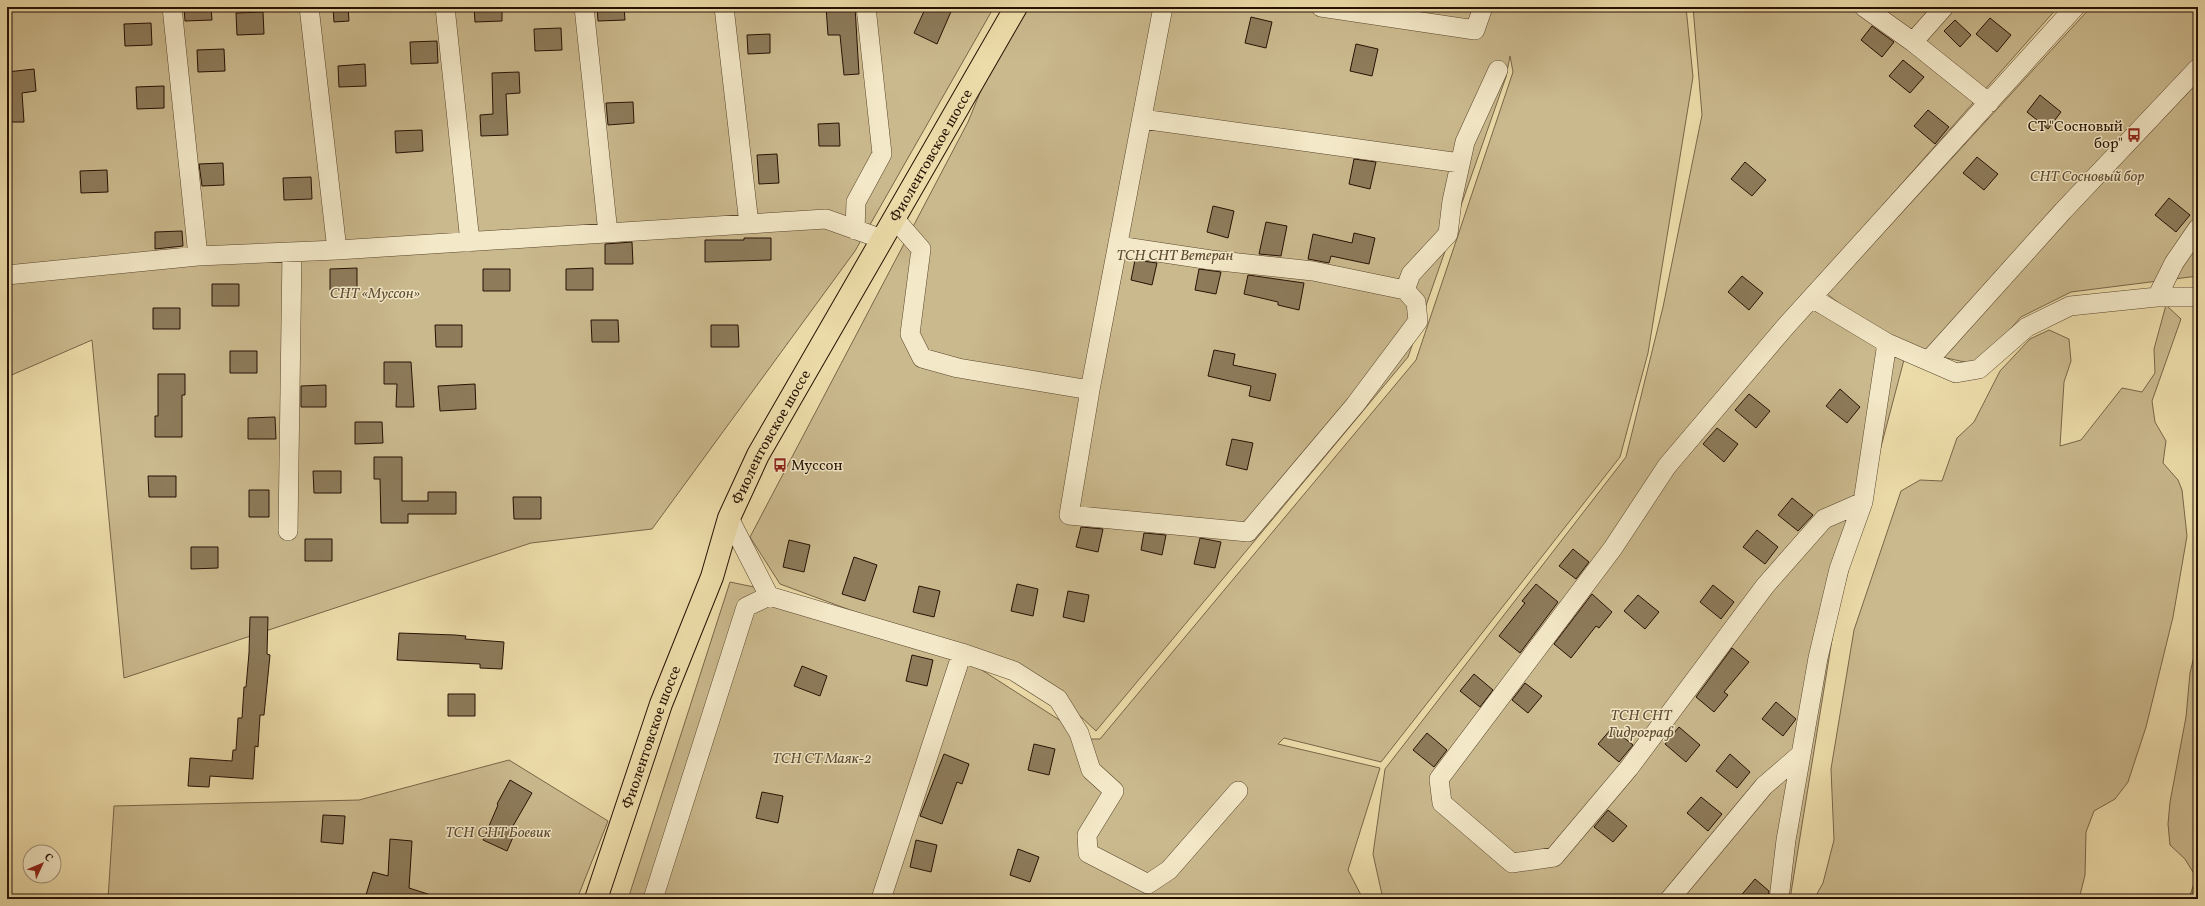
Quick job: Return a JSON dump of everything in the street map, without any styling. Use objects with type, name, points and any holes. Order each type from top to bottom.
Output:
[{"type":"main road","name":"Фиолентовское шоссе","points":[[596,899],[661,704],[712,577],[729,518],[758,455],[1016,7]]},
{"type":"lane","points":[[172,7],[198,256]]},
{"type":"lane","points":[[309,7],[337,250]]},
{"type":"lane","points":[[445,7],[470,242]]},
{"type":"lane","points":[[584,7],[608,233]]},
{"type":"lane","points":[[724,7],[749,224]]},
{"type":"lane","points":[[855,230],[856,202],[882,154],[866,7]]},
{"type":"lane","points":[[1118,246],[1211,260],[1312,271],[1405,290],[1416,302],[1418,321],[1355,405],[1248,532],[1069,515],[1090,390],[1163,7]]},
{"type":"lane","points":[[1321,7],[1475,30],[1483,7]]},
{"type":"lane","points":[[1864,7],[1914,42],[1989,103]]},
{"type":"lane","points":[[1914,42],[1944,7]]},
{"type":"lane","points":[[1863,502],[1824,519],[1765,586],[1629,768],[1554,857],[1512,863],[1442,802],[1439,779],[1613,548],[1667,466],[1812,298],[2075,7]]},
{"type":"lane","points":[[1929,360],[2063,211],[2198,68]]},
{"type":"lane","points":[[1405,290],[1411,274],[1448,234],[1452,201],[1465,142],[1498,70]]},
{"type":"lane","points":[[1142,119],[1460,164]]},
{"type":"lane","points":[[894,218],[920,249],[910,334],[922,358],[958,368],[1090,390]]},
{"type":"lane","points":[[7,275],[198,256],[337,250],[826,219],[882,239]]},
{"type":"lane","points":[[2157,297],[2174,263],[2198,228]]},
{"type":"lane","points":[[288,531],[292,252]]},
{"type":"lane","points":[[1812,298],[1887,343],[1956,373],[1979,369],[2026,327],[2070,306],[2157,297],[2198,297]]},
{"type":"lane","points":[[1779,899],[1786,840],[1818,658],[1839,569],[1863,502],[1887,343]]},
{"type":"lane","points":[[729,518],[769,596]]},
{"type":"lane","points":[[653,899],[746,607],[769,596],[962,653],[1014,671],[1058,698],[1080,733],[1091,770],[1114,791],[1087,835],[1088,853],[1148,884],[1169,870],[1238,791]]},
{"type":"lane","points":[[881,899],[962,653]]},
{"type":"lane","points":[[1670,899],[1764,786],[1801,754]]},
{"type":"green space","name":"СНТ «Муссон»","points":[[7,7],[994,7],[855,251],[652,529],[531,543],[124,678],[92,340],[7,377]]},
{"type":"green space","points":[[1015,7],[1686,7],[1693,77],[1648,353],[1620,457],[1381,762],[1284,738],[1278,744],[1380,768],[1348,870],[1363,899],[628,899],[730,582],[778,592],[974,665],[1089,739],[1100,739],[1416,360],[1513,72],[1510,56],[1506,77],[1408,357],[1096,731],[1044,682],[780,584],[750,537],[968,122]]},
{"type":"green space","name":"ТСН СНТ Гидрограф","points":[[1693,7],[2058,7],[1797,302],[1905,356],[1835,621],[1790,899],[1383,899],[1373,854],[1385,769],[1626,457],[1663,307],[1702,115]]},
{"type":"green space","name":"СНТ Сосновый бор","points":[[2091,7],[2198,7],[2198,276],[2071,292],[2021,317],[1978,365],[1924,353],[1885,338],[1827,294]]},
{"type":"green space","points":[[2166,305],[2181,319],[2152,401],[2155,422],[2166,441],[2163,463],[2178,480],[2182,490],[2187,536],[2173,617],[2146,727],[2128,782],[2115,799],[2094,811],[2086,832],[2085,875],[2079,899],[1814,899],[1823,883],[1834,840],[1831,769],[1854,630],[1901,491],[1920,480],[1942,481],[1957,438],[1974,422],[2000,371],[2030,339],[2049,330],[2069,339],[2071,361],[2064,382],[2060,446],[2081,440],[2122,388],[2142,392],[2155,373],[2154,349]]},
{"type":"green space","points":[[2198,639],[2198,899],[2189,899],[2196,877],[2185,859],[2170,845],[2168,824],[2170,802],[2186,717],[2190,673]]},
{"type":"green space","name":"ТСН СНТ Боевик","points":[[509,760],[608,821],[577,899],[108,899],[114,806],[359,800]]},
{"type":"building","points":[[184,7],[211,7],[212,20],[185,21]]},
{"type":"building","points":[[348,7],[349,21],[334,22],[333,8]]},
{"type":"building","points":[[474,7],[502,7],[502,21],[475,22]]},
{"type":"building","points":[[597,7],[624,7],[625,20],[598,21]]},
{"type":"building","points":[[826,7],[855,7],[859,74],[844,75],[840,35],[828,35]]},
{"type":"building","points":[[926,7],[953,7],[937,44],[914,33]]},
{"type":"building","points":[[263,12],[264,34],[237,35],[236,13]]},
{"type":"building","points":[[1251,17],[1272,22],[1266,48],[1245,43]]},
{"type":"building","points":[[1990,18],[2011,35],[1997,52],[1976,34]]},
{"type":"building","points":[[1955,20],[1971,35],[1960,47],[1944,31]]},
{"type":"building","points":[[151,23],[152,45],[125,46],[124,24]]},
{"type":"building","points":[[1872,26],[1894,42],[1882,57],[1861,40]]},
{"type":"building","points":[[561,28],[562,50],[535,51],[534,29]]},
{"type":"building","points":[[770,34],[770,53],[748,54],[747,35]]},
{"type":"building","points":[[437,41],[438,63],[411,64],[410,42]]},
{"type":"building","points":[[1356,44],[1378,49],[1372,76],[1350,71]]},
{"type":"building","points":[[224,49],[225,71],[198,72],[197,50]]},
{"type":"building","points":[[1903,60],[1924,77],[1910,93],[1889,76]]},
{"type":"building","points":[[365,64],[366,86],[339,87],[338,66]]},
{"type":"building","points":[[34,69],[36,91],[22,93],[24,122],[7,122],[7,101],[9,101],[7,72]]},
{"type":"building","points":[[519,72],[520,93],[506,94],[508,135],[481,136],[480,115],[493,114],[492,73]]},
{"type":"building","points":[[164,86],[164,108],[137,109],[136,87]]},
{"type":"building","points":[[2040,95],[2061,112],[2048,129],[2027,112]]},
{"type":"building","points":[[633,102],[634,123],[608,125],[606,103]]},
{"type":"building","points":[[1928,110],[1949,127],[1935,144],[1914,126]]},
{"type":"building","points":[[839,123],[840,146],[819,146],[818,124]]},
{"type":"building","points":[[422,130],[423,151],[396,153],[395,131]]},
{"type":"building","points":[[777,154],[779,183],[759,184],[757,155]]},
{"type":"building","points":[[1977,157],[1998,174],[1984,190],[1963,173]]},
{"type":"building","points":[[1354,159],[1376,162],[1370,189],[1349,184]]},
{"type":"building","points":[[1745,162],[1766,180],[1752,196],[1731,179]]},
{"type":"building","points":[[223,163],[224,185],[202,186],[199,164]]},
{"type":"building","points":[[107,170],[108,192],[81,193],[80,171]]},
{"type":"building","points":[[311,177],[312,199],[284,200],[283,178]]},
{"type":"building","points":[[2169,198],[2190,215],[2176,232],[2155,215]]},
{"type":"building","points":[[1213,206],[1234,211],[1228,238],[1207,232]]},
{"type":"building","points":[[1266,222],[1287,226],[1281,256],[1259,254]]},
{"type":"building","points":[[182,231],[183,246],[155,249],[155,232]]},
{"type":"building","points":[[1354,233],[1375,238],[1369,264],[1331,256],[1329,263],[1308,259],[1313,234],[1352,243]]},
{"type":"building","points":[[744,238],[771,238],[771,260],[705,262],[705,240],[744,240]]},
{"type":"building","points":[[632,242],[633,264],[605,264],[605,244]]},
{"type":"building","points":[[1135,260],[1157,263],[1152,285],[1131,280]]},
{"type":"building","points":[[357,268],[357,290],[330,290],[330,269]]},
{"type":"building","points":[[593,268],[593,290],[566,290],[566,269]]},
{"type":"building","points":[[483,269],[510,269],[510,291],[483,291]]},
{"type":"building","points":[[1199,269],[1221,272],[1216,294],[1195,290]]},
{"type":"building","points":[[1248,275],[1304,283],[1299,310],[1278,305],[1278,302],[1244,294]]},
{"type":"building","points":[[1742,276],[1763,293],[1749,310],[1728,292]]},
{"type":"building","points":[[212,284],[239,284],[239,306],[212,306]]},
{"type":"building","points":[[153,308],[180,308],[180,329],[153,329]]},
{"type":"building","points":[[591,320],[618,320],[619,342],[592,342]]},
{"type":"building","points":[[435,325],[462,325],[462,347],[436,347]]},
{"type":"building","points":[[711,325],[738,325],[739,347],[711,347]]},
{"type":"building","points":[[1214,350],[1235,354],[1233,365],[1276,374],[1270,401],[1249,396],[1251,386],[1208,376]]},
{"type":"building","points":[[230,351],[257,351],[257,373],[230,373]]},
{"type":"building","points":[[384,362],[411,362],[414,407],[396,407],[397,384],[384,384]]},
{"type":"building","points":[[158,374],[185,374],[185,395],[182,395],[182,437],[155,437],[155,416],[158,416]]},
{"type":"building","points":[[475,384],[476,409],[440,411],[438,386]]},
{"type":"building","points":[[326,385],[326,407],[301,407],[301,386]]},
{"type":"building","points":[[1840,389],[1860,407],[1847,423],[1826,406]]},
{"type":"building","points":[[1749,394],[1770,411],[1756,428],[1735,410]]},
{"type":"building","points":[[275,417],[276,439],[248,439],[248,418]]},
{"type":"building","points":[[355,422],[382,422],[383,443],[355,444]]},
{"type":"building","points":[[1717,428],[1738,444],[1724,462],[1703,444]]},
{"type":"building","points":[[1232,439],[1253,443],[1247,470],[1226,465]]},
{"type":"building","points":[[374,457],[402,457],[402,501],[428,501],[428,492],[456,492],[456,514],[408,514],[408,523],[381,523],[380,479],[374,479]]},
{"type":"building","points":[[313,471],[341,471],[341,493],[314,493]]},
{"type":"building","points":[[148,476],[176,476],[176,497],[149,497]]},
{"type":"building","points":[[249,490],[269,490],[269,517],[249,517]]},
{"type":"building","points":[[513,497],[541,497],[541,519],[514,519]]},
{"type":"building","points":[[1792,498],[1813,515],[1798,531],[1778,515]]},
{"type":"building","points":[[1081,527],[1103,529],[1098,552],[1076,547]]},
{"type":"building","points":[[1757,530],[1778,547],[1765,564],[1743,547]]},
{"type":"building","points":[[1144,533],[1166,535],[1162,555],[1141,550]]},
{"type":"building","points":[[1200,538],[1221,542],[1215,568],[1194,564]]},
{"type":"building","points":[[305,539],[332,539],[332,561],[305,561]]},
{"type":"building","points":[[789,540],[810,545],[804,572],[783,567]]},
{"type":"building","points":[[191,547],[218,547],[218,568],[191,569]]},
{"type":"building","points":[[1573,549],[1589,562],[1576,579],[1559,566]]},
{"type":"building","points":[[854,557],[877,565],[865,601],[842,594]]},
{"type":"building","points":[[1017,584],[1038,589],[1033,616],[1011,611]]},
{"type":"building","points":[[1536,584],[1558,602],[1520,653],[1499,636],[1525,603],[1522,601]]},
{"type":"building","points":[[1713,585],[1734,602],[1721,619],[1700,602]]},
{"type":"building","points":[[919,586],[940,591],[934,617],[913,612]]},
{"type":"building","points":[[1068,591],[1089,595],[1084,622],[1063,617]]},
{"type":"building","points":[[1592,594],[1612,612],[1599,628],[1596,626],[1571,658],[1554,644]]},
{"type":"building","points":[[1638,595],[1659,612],[1645,629],[1624,611]]},
{"type":"building","points":[[250,617],[268,617],[267,654],[270,655],[264,715],[260,715],[258,747],[255,746],[253,779],[210,776],[209,787],[188,786],[190,758],[232,761],[233,750],[236,750],[238,718],[242,718],[244,687],[246,687]]},
{"type":"building","points":[[399,633],[455,635],[466,636],[465,639],[504,642],[502,669],[480,668],[480,664],[397,660]]},
{"type":"building","points":[[1732,648],[1749,662],[1724,692],[1728,695],[1714,712],[1696,697]]},
{"type":"building","points":[[912,655],[933,660],[927,686],[906,681]]},
{"type":"building","points":[[802,666],[827,676],[820,696],[794,686]]},
{"type":"building","points":[[1474,674],[1493,690],[1480,707],[1460,691]]},
{"type":"building","points":[[1525,683],[1542,696],[1528,713],[1512,700]]},
{"type":"building","points":[[448,694],[475,694],[475,716],[448,716]]},
{"type":"building","points":[[1776,702],[1796,719],[1783,736],[1762,719]]},
{"type":"building","points":[[1679,727],[1700,745],[1686,762],[1665,744]]},
{"type":"building","points":[[1612,728],[1633,745],[1619,762],[1598,744]]},
{"type":"building","points":[[1427,733],[1447,750],[1434,767],[1413,750]]},
{"type":"building","points":[[1034,744],[1055,749],[1049,775],[1028,770]]},
{"type":"building","points":[[944,754],[969,764],[962,784],[957,782],[942,824],[920,816]]},
{"type":"building","points":[[1730,754],[1750,772],[1737,788],[1716,771]]},
{"type":"building","points":[[510,780],[532,793],[513,826],[517,828],[507,851],[483,840],[498,805],[497,804]]},
{"type":"building","points":[[762,792],[783,796],[778,823],[756,818]]},
{"type":"building","points":[[1701,797],[1722,814],[1708,831],[1687,813]]},
{"type":"building","points":[[1608,810],[1627,826],[1613,842],[1594,827]]},
{"type":"building","points":[[323,815],[345,816],[343,844],[321,842]]},
{"type":"building","points":[[390,839],[412,841],[409,888],[434,896],[434,899],[379,899],[366,895],[373,872],[388,876]]},
{"type":"building","points":[[916,840],[937,845],[931,872],[910,867]]},
{"type":"building","points":[[1018,849],[1039,857],[1030,882],[1010,875]]},
{"type":"building","points":[[1755,879],[1769,891],[1768,899],[1738,899]]},
{"type":"place","name":"СТ \"Сосновый бор\"","points":[[2134,135]]},
{"type":"place","name":"Муссон","points":[[780,465]]},
{"type":"park label","name":"ТСН СНТ Ветеран","points":[[1175,255]]},
{"type":"park label","name":"ТСН СТ Маяк-2","points":[[822,758]]}]
